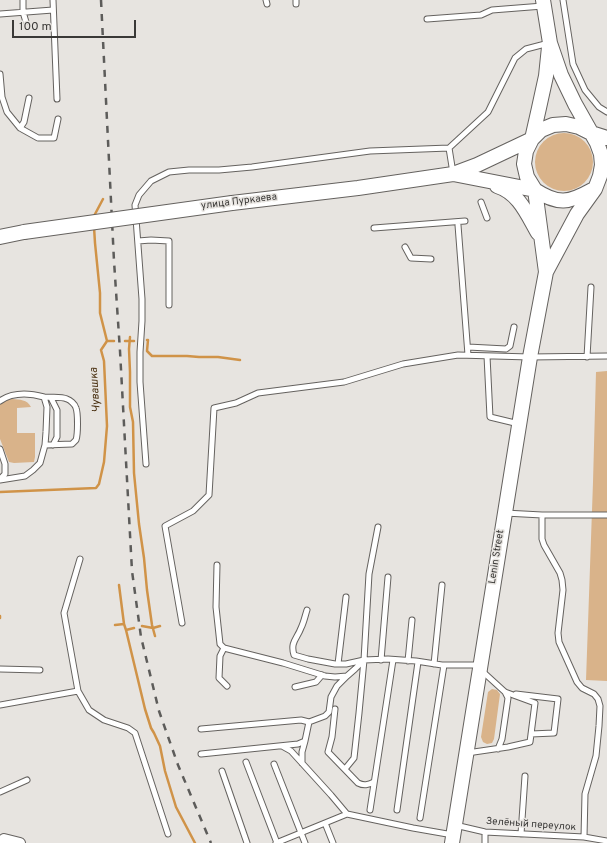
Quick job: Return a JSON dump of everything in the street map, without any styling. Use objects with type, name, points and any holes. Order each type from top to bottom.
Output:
[{"type":"main road","points":[[543,3],[550,43],[561,75],[597,143],[601,154],[602,165],[600,176],[601,186],[577,214],[546,272]]},
{"type":"main road","points":[[546,272],[535,190],[527,177],[524,164],[526,151],[532,139],[546,76],[550,43]]},
{"type":"main road","points":[[453,174],[477,165],[532,139],[541,130],[553,125],[566,124],[579,127],[607,138]]},
{"type":"main road","points":[[453,174],[535,190],[553,200],[564,201],[576,199],[601,186]]},
{"type":"main road","name":"улица Пуркаева","points":[[0,237],[24,232],[232,203],[358,188],[453,174]]},
{"type":"main road","points":[[472,178],[500,187],[513,195],[523,206],[541,239]]},
{"type":"main road","points":[[0,227],[24,232]]},
{"type":"main road","name":"Lenin Street","points":[[454,834],[504,513],[546,272]]},
{"type":"street","points":[[0,842],[4,839],[20,843]]},
{"type":"lane","points":[[22,0],[26,22]]},
{"type":"lane","points":[[53,0],[57,99]]},
{"type":"lane","points":[[563,0],[573,64],[585,90],[599,107],[607,112]]},
{"type":"lane","points":[[427,19],[481,15],[492,10],[543,3]]},
{"type":"lane","points":[[0,14],[53,10]]},
{"type":"lane","points":[[146,464],[140,382],[142,299],[135,205],[139,194],[151,181],[169,172],[252,167],[370,151],[449,148],[488,112],[515,58],[526,49],[550,43]]},
{"type":"lane","points":[[0,74],[2,97],[7,112],[20,128],[38,138],[54,138],[58,119]]},
{"type":"lane","points":[[20,128],[24,122],[30,98]]},
{"type":"lane","points":[[449,148],[453,174]]},
{"type":"lane","points":[[481,202],[487,218]]},
{"type":"lane","points":[[374,228],[465,221]]},
{"type":"lane","points":[[458,225],[468,355]]},
{"type":"lane","points":[[138,241],[151,240],[171,243],[169,305]]},
{"type":"lane","points":[[405,247],[411,258],[431,259]]},
{"type":"lane","points":[[587,357],[591,287]]},
{"type":"lane","points":[[468,347],[506,349],[510,346],[514,327]]},
{"type":"lane","points":[[182,623],[165,526],[193,510],[209,496],[214,408],[236,404],[258,393],[344,382],[403,364],[458,355],[530,357],[607,356]]},
{"type":"lane","points":[[487,356],[490,417],[519,424]]},
{"type":"lane","points":[[0,401],[11,395],[29,394],[51,398],[59,397],[67,399],[72,403],[76,408],[76,440],[72,444],[45,445]]},
{"type":"lane","points":[[0,480],[25,476],[40,463],[45,445],[46,432],[47,406],[44,397]]},
{"type":"lane","points":[[51,398],[56,410],[57,436],[53,445]]},
{"type":"lane","points":[[0,449],[5,464],[5,474],[0,480]]},
{"type":"lane","points":[[504,513],[607,515]]},
{"type":"lane","points":[[542,514],[542,539],[544,546],[560,573],[562,580],[563,590],[558,634],[559,642],[577,682],[582,688],[594,694],[598,699],[600,706],[596,756],[585,794],[584,838]]},
{"type":"lane","points":[[345,769],[354,758],[364,660],[369,574],[378,527]]},
{"type":"lane","points":[[80,559],[64,613],[78,690],[89,710],[104,720],[128,728],[135,733],[168,834]]},
{"type":"lane","points":[[217,565],[216,607],[220,644],[224,648],[280,662],[322,675],[335,677],[347,676]]},
{"type":"lane","points":[[381,660],[388,577]]},
{"type":"lane","points":[[434,664],[442,585]]},
{"type":"lane","points":[[338,664],[346,597]]},
{"type":"lane","points":[[307,610],[301,630],[293,642],[292,649],[294,655],[338,664],[346,664],[364,660],[393,660],[480,667],[505,692],[508,698],[502,739],[498,749]]},
{"type":"lane","points":[[408,661],[412,620]]},
{"type":"lane","points":[[224,648],[220,656],[220,678],[227,686]]},
{"type":"lane","points":[[200,729],[301,720],[309,722],[325,716],[329,712],[331,697],[337,686],[364,660]]},
{"type":"lane","points":[[370,810],[393,660]]},
{"type":"lane","points":[[397,810],[418,662]]},
{"type":"lane","points":[[420,818],[444,665]]},
{"type":"lane","points":[[0,669],[40,670]]},
{"type":"lane","points":[[295,688],[316,682],[322,675]]},
{"type":"lane","points":[[0,705],[78,690]]},
{"type":"lane","points":[[466,753],[498,749],[530,742],[535,703],[505,692]]},
{"type":"lane","points":[[505,692],[558,699],[554,734],[531,734]]},
{"type":"lane","points":[[335,709],[332,736],[328,752],[358,783],[367,785],[374,782]]},
{"type":"lane","points":[[302,763],[302,752],[309,722]]},
{"type":"lane","points":[[200,754],[282,746],[298,744],[305,741]]},
{"type":"lane","points":[[246,762],[276,843],[347,814],[291,751],[282,746]]},
{"type":"lane","points":[[274,764],[305,843]]},
{"type":"lane","points":[[222,771],[247,843]]},
{"type":"lane","points":[[521,834],[525,776]]},
{"type":"lane","points":[[0,792],[27,780]]},
{"type":"lane","name":"Зелёный переулок","points":[[347,814],[413,828],[454,834],[485,832],[598,839],[607,841]]},
{"type":"lane","points":[[325,823],[332,843]]},
{"type":"lane","points":[[485,832],[485,843]]},
{"type":"shaded area","points":[[558,133],[570,133],[585,141],[593,156],[593,168],[585,183],[570,191],[558,191],[543,183],[535,168],[535,156],[543,141]]},
{"type":"shaded area","points":[[607,371],[607,681],[586,680],[596,372]]},
{"type":"shaded area","points":[[12,399],[25,401],[31,407],[17,408],[17,433],[35,433],[34,462],[9,462],[0,439],[0,404]]},
{"type":"shaded area","points":[[492,689],[497,690],[500,694],[494,739],[492,743],[487,744],[483,742],[481,737],[488,692]]},
{"type":"waterway","name":"Чувашка","points":[[94,218],[103,199]]},
{"type":"waterway","name":"Чувашка","points":[[0,492],[96,488],[99,484],[104,462],[107,426],[104,361],[101,350],[107,341],[100,313],[100,293],[94,227]]},
{"type":"waterway","points":[[130,337],[130,407],[133,422],[134,473],[147,590],[155,636]]},
{"type":"waterway","points":[[147,340],[147,351],[152,356],[218,357],[240,360]]},
{"type":"waterway","name":"Чувашка","points":[[107,341],[114,341]]},
{"type":"waterway","points":[[125,341],[134,341]]},
{"type":"waterway","points":[[119,585],[124,624]]},
{"type":"waterway","points":[[115,625],[124,624],[145,709],[151,728],[160,746],[165,771],[176,807],[195,843]]},
{"type":"waterway","points":[[142,626],[153,628],[160,626]]},
{"type":"waterway","points":[[126,630],[134,628]]},
{"type":"railway","points":[[101,0],[132,571],[141,637],[159,711],[178,765],[211,843]]}]
